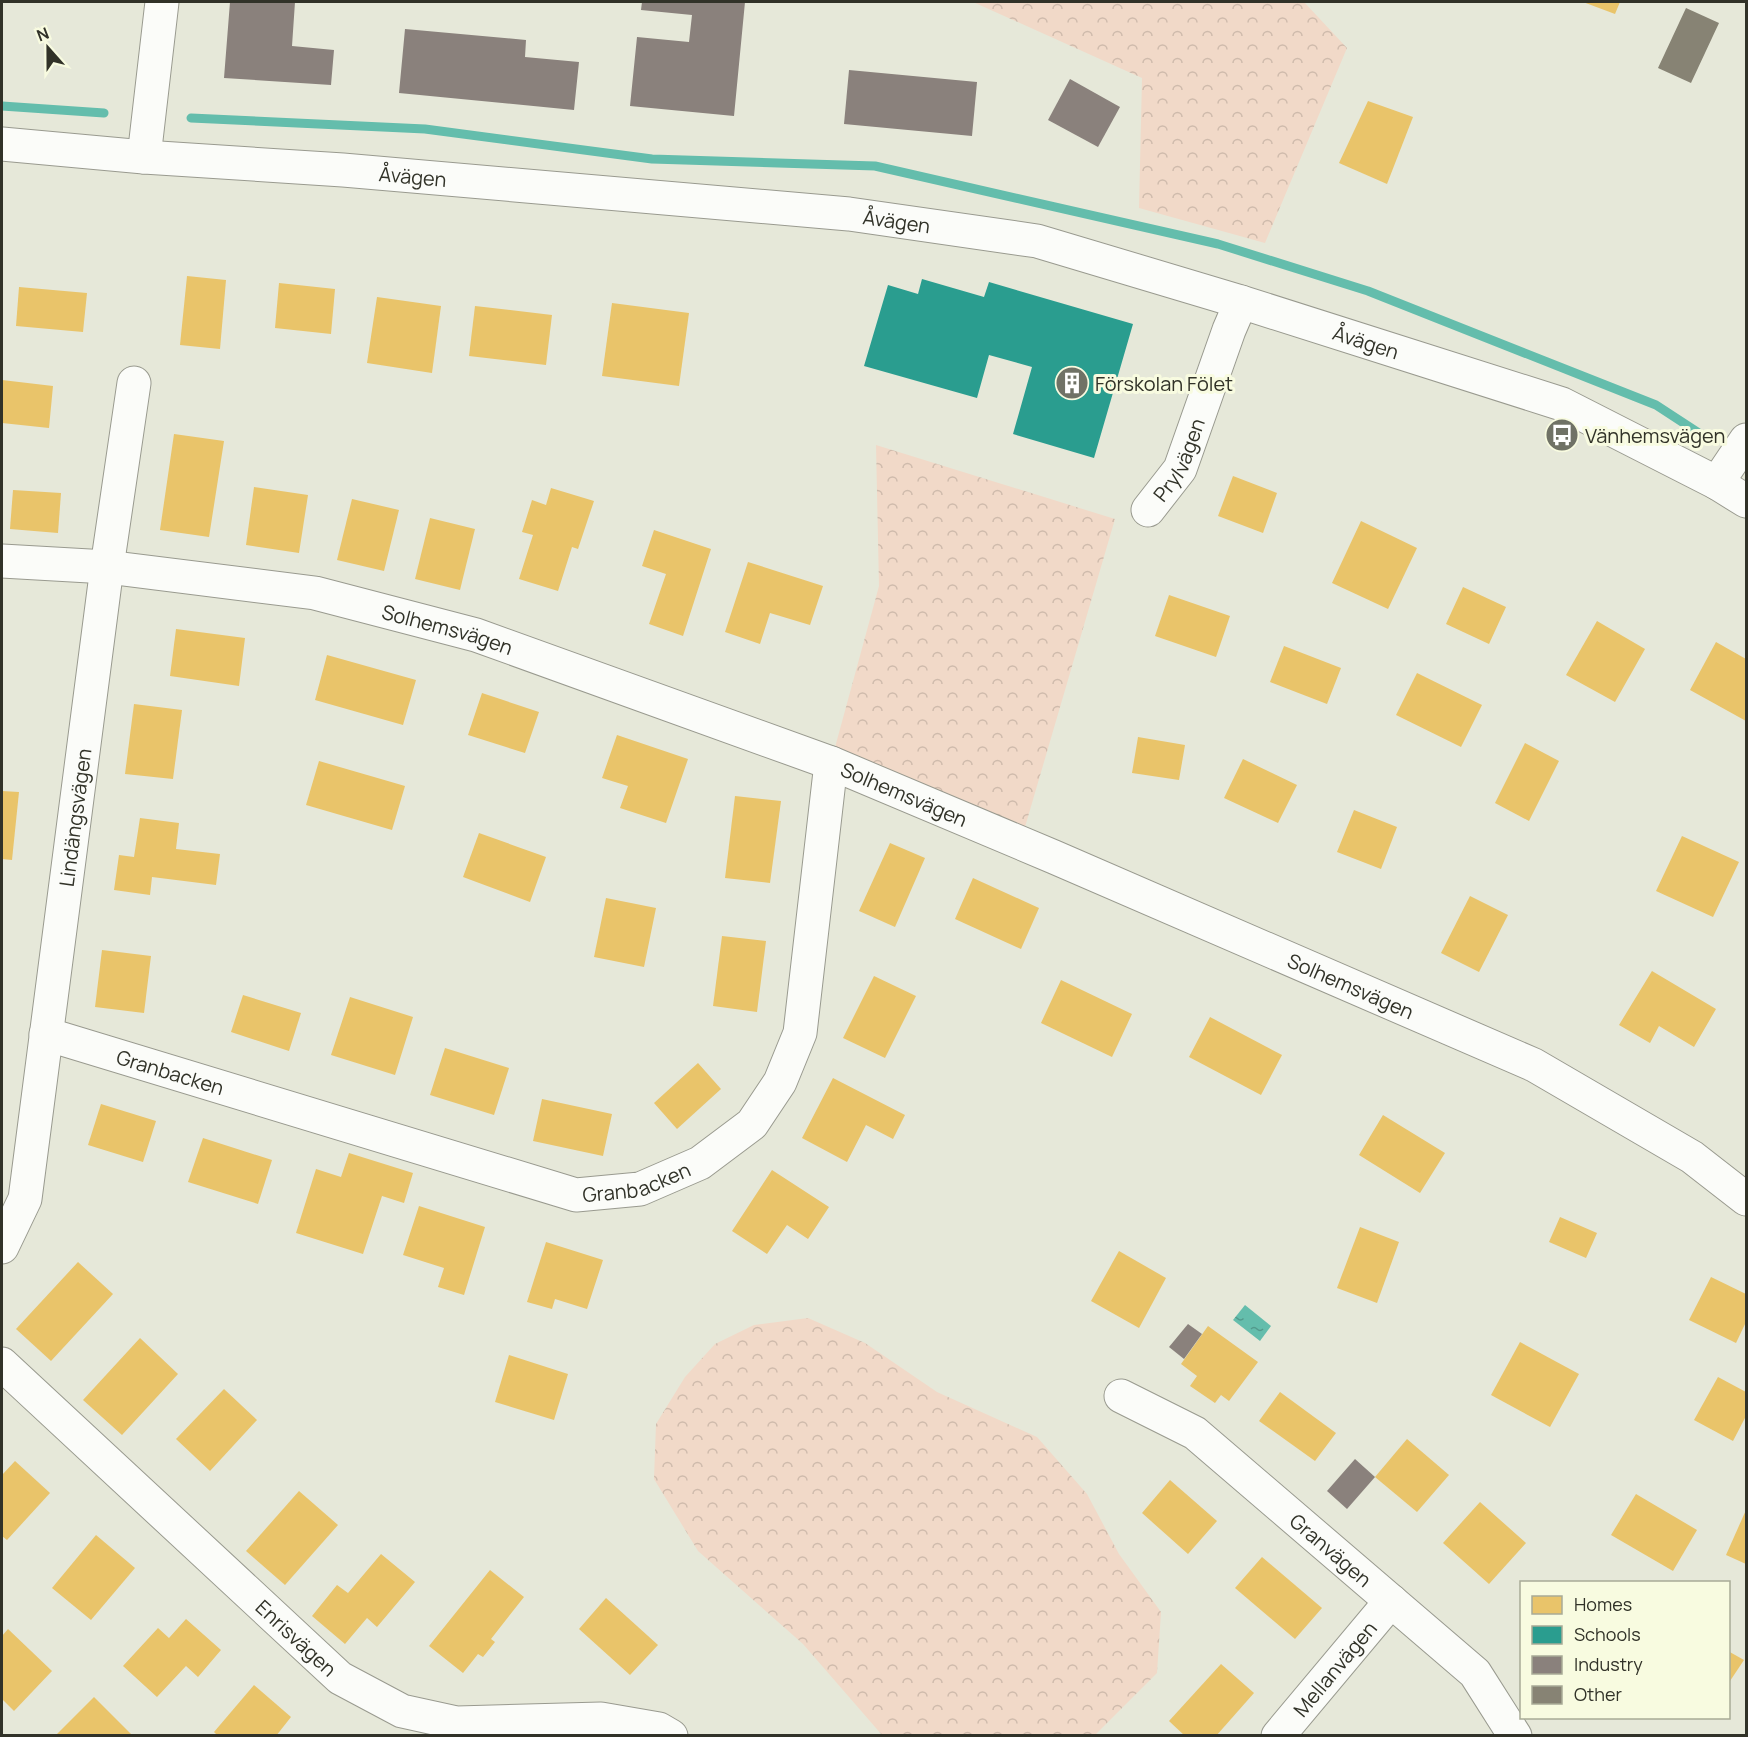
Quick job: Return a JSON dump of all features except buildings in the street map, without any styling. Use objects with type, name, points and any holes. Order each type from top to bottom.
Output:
[{"type":"street","points":[[144,157],[162,2]]},
{"type":"street","name":"Åvägen","points":[[2,144],[144,157],[343,170],[837,213],[944,226],[1037,241],[1241,302],[1562,404],[1718,483],[1746,501]]},
{"type":"street","name":"Prylvägen","points":[[1148,510],[1180,469],[1241,302]]},
{"type":"street","name":"Lindängsvägen","points":[[2,1247],[25,1199],[107,567],[134,383]]},
{"type":"street","points":[[1718,483],[1746,440]]},
{"type":"street","name":"Solhemsvägen","points":[[2,561],[107,567],[315,593],[476,635],[831,763],[1534,1065],[1692,1157],[1746,1199]]},
{"type":"street","name":"Granbacken","points":[[46,1034],[576,1195],[640,1189],[700,1163],[752,1124],[780,1082],[800,1033],[831,763]]},
{"type":"street","name":"Enrisvägen","points":[[2,1364],[340,1678],[402,1711],[457,1723],[601,1719],[659,1729],[670,1736]]},
{"type":"street","name":"Granvägen","points":[[1121,1396],[1195,1433],[1475,1673],[1515,1736]]},
{"type":"street","name":"Mellanvägen","points":[[1278,1736],[1391,1601]]},
{"type":"green space","points":[[973,2],[1304,2],[1347,48],[1265,243],[1139,208],[1142,78]]},
{"type":"green space","points":[[876,445],[1115,519],[1025,827],[834,751],[879,586]]},
{"type":"green space","points":[[808,1318],[865,1343],[937,1392],[1037,1437],[1087,1494],[1119,1554],[1161,1612],[1157,1673],[1095,1735],[882,1735],[803,1644],[698,1551],[654,1479],[656,1424],[685,1377],[715,1344],[754,1325]]},
{"type":"water","points":[[1245,1305],[1271,1326],[1260,1341],[1233,1320]]},
{"type":"waterway","points":[[2,106],[104,113]]},
{"type":"waterway","points":[[191,118],[425,129],[652,159],[875,166],[1218,244],[1368,291],[1656,405],[1705,437]]},
{"type":"place","name":"Förskolan Fölet","points":[[1072,383]]},
{"type":"place","name":"Vänhemsvägen","points":[[1562,435]]}]
